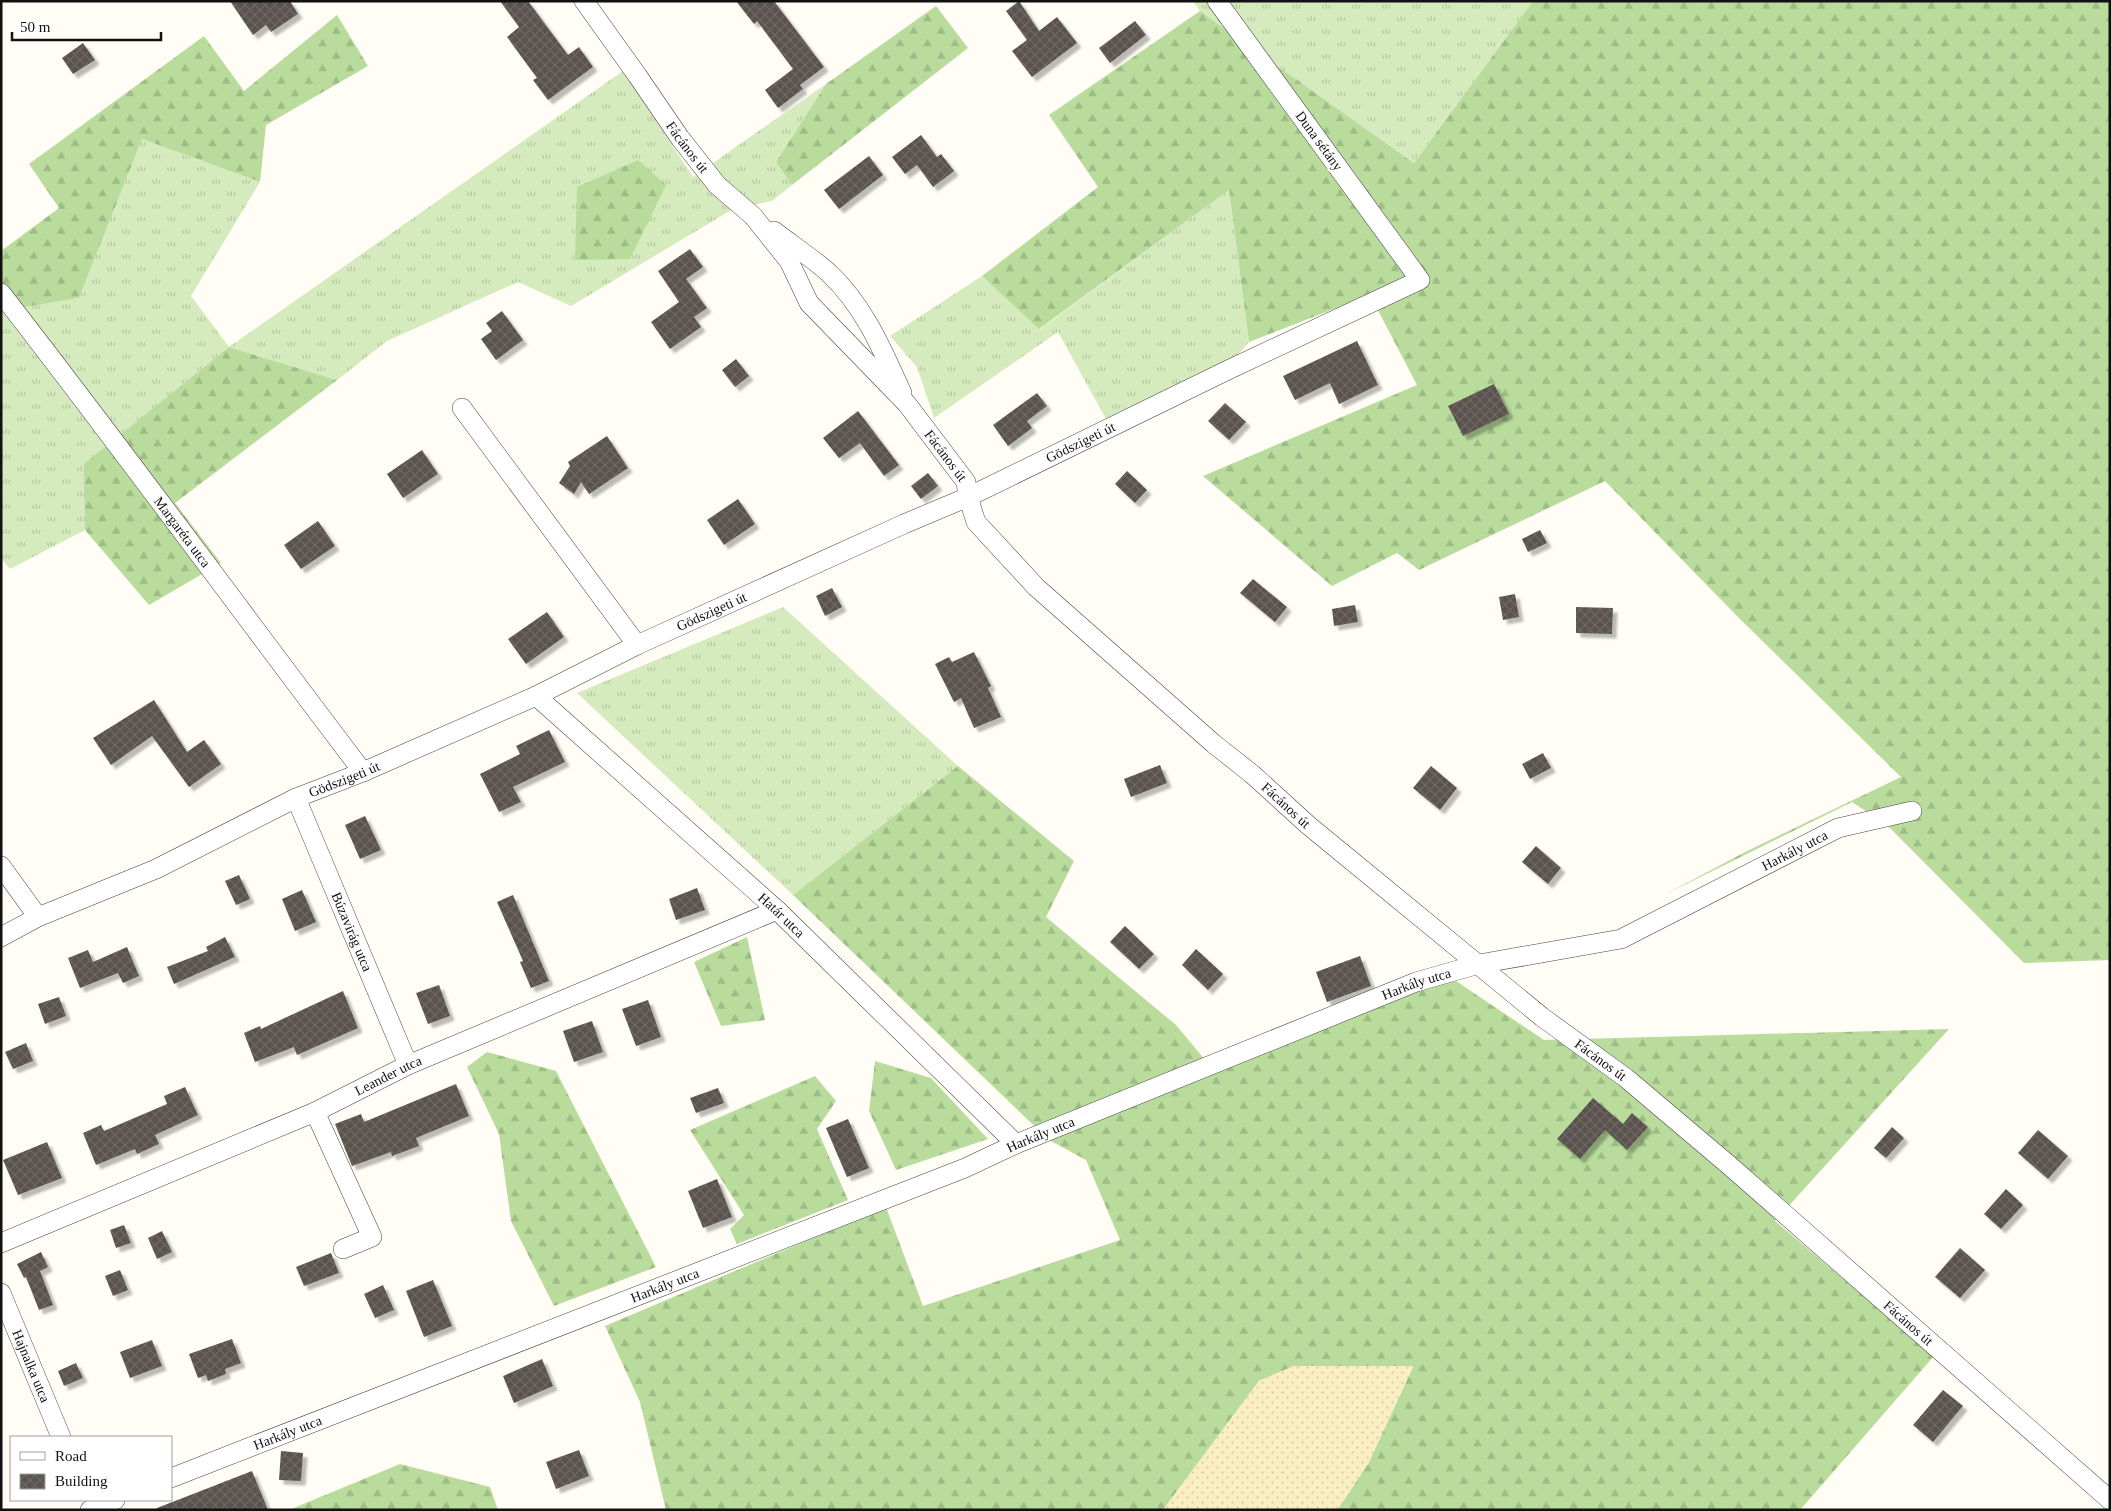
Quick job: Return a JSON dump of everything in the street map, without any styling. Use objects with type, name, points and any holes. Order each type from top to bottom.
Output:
[{"type":"street","name":"Fácános út","points":[[584,1],[680,138],[717,185],[753,216],[788,261],[809,302],[907,404],[966,482],[968,497],[976,522],[1036,587],[1214,744],[1252,774],[1308,826],[1542,1017],[1626,1078],[1730,1166],[2110,1500]]},
{"type":"street","name":"Duna sétány","points":[[1217,1],[1420,280]]},
{"type":"street","points":[[753,216],[829,273],[856,303],[876,335],[907,404]]},
{"type":"street","name":"Gödszigeti út","points":[[1,937],[38,917],[156,869],[296,798],[363,772],[536,696],[637,645],[968,497],[1230,369],[1420,280]]},
{"type":"street","name":"Margaréta utca","points":[[1,293],[123,450],[214,576],[363,772]]},
{"type":"street","points":[[462,408],[637,645]]},
{"type":"street","name":"Határ utca","points":[[536,696],[777,910],[1016,1144]]},
{"type":"street","name":"Búzavirág utca","points":[[296,798],[408,1065]]},
{"type":"street","name":"Harkály utca","points":[[172,1478],[928,1183],[1016,1144],[1416,982],[1479,964],[1621,940],[1838,828],[1912,812]]},
{"type":"street","points":[[1,866],[38,917]]},
{"type":"street","name":"Leander utca","points":[[1,1243],[315,1112],[408,1065],[777,910]]},
{"type":"street","points":[[315,1112],[372,1237],[343,1249]]},
{"type":"street","name":"Hajnalka utca","points":[[1,1293],[61,1436]]},
{"type":"street","points":[[90,1507],[111,1501]]},
{"type":"green space","points":[[1193,1],[1533,1],[1414,163],[1200,11]]},
{"type":"green space","points":[[1533,1],[2110,1],[2110,960],[2024,963],[1887,825],[1852,802],[1664,895],[1747,851],[1901,777],[1741,620],[1605,481],[1419,570],[1397,553],[1332,586],[1203,476],[1417,385],[1370,295],[1249,342],[1229,190],[1039,329],[982,276],[1098,187],[1049,115],[1200,11],[1414,163]]},
{"type":"green space","points":[[936,6],[968,48],[792,185],[776,162],[826,84]]},
{"type":"green space","points":[[337,15],[368,66],[266,125],[260,182],[142,139],[79,298],[1,311],[1,251],[59,208],[29,164],[204,36],[244,91]]},
{"type":"green space","points":[[623,71],[693,177],[826,84],[776,162],[792,185],[772,201],[733,209],[571,306],[518,282],[387,341],[337,380],[229,347]]},
{"type":"green space","points":[[142,139],[260,182],[191,296],[229,347],[85,464],[85,530],[10,569],[1,558],[1,311],[79,298]]},
{"type":"green space","points":[[638,160],[666,185],[630,259],[575,260],[577,187]]},
{"type":"green space","points":[[1229,190],[1249,342],[1236,357],[1106,419],[1058,332],[934,418],[917,367],[890,336],[982,276],[1040,329]]},
{"type":"green space","points":[[229,347],[337,380],[175,503],[221,563],[149,605],[85,530],[84,464]]},
{"type":"green space","points":[[783,607],[958,766],[793,895],[577,693]]},
{"type":"green space","points":[[958,766],[1074,861],[1046,917],[1176,1025],[1206,1061],[1438,969],[1544,1040],[1949,1029],[1775,1221],[1934,1356],[1800,1510],[1337,1510],[1368,1464],[1413,1367],[1294,1366],[1259,1381],[1163,1510],[666,1510],[640,1402],[605,1326],[886,1207],[923,1306],[1120,1240],[1086,1160],[1049,1140],[793,895]]},
{"type":"green space","points":[[747,937],[765,1020],[721,1026],[694,962]]},
{"type":"green space","points":[[487,1052],[556,1071],[656,1267],[554,1306],[511,1221],[499,1134],[467,1067]]},
{"type":"green space","points":[[875,1061],[931,1078],[988,1139],[896,1170],[869,1111]]},
{"type":"green space","points":[[815,1076],[836,1101],[817,1129],[848,1200],[737,1244],[730,1229],[744,1215],[690,1130]]},
{"type":"green space","points":[[400,1464],[490,1487],[498,1510],[289,1510]]},
{"type":"sand","points":[[1294,1366],[1413,1366],[1368,1464],[1337,1510],[1163,1510],[1259,1381]]},
{"type":"building","points":[[230,1],[290,1],[298,14],[271,32],[266,25],[253,35]]},
{"type":"building","points":[[500,1],[528,1],[568,55],[579,47],[593,67],[548,100],[533,80],[537,78],[507,37],[519,27]]},
{"type":"building","points":[[736,1],[774,1],[824,67],[800,85],[803,89],[778,108],[765,90],[793,69],[757,21],[754,24]]},
{"type":"building","points":[[1019,1],[1039,31],[1057,17],[1077,43],[1032,77],[1012,51],[1027,40],[1006,11]]},
{"type":"building","points":[[1135,21],[1146,35],[1110,63],[1099,48]]},
{"type":"building","points":[[83,43],[95,60],[73,74],[62,58]]},
{"type":"building","points":[[921,135],[937,157],[941,154],[954,171],[933,187],[917,165],[905,174],[892,157]]},
{"type":"building","points":[[869,156],[883,175],[839,209],[824,190]]},
{"type":"building","points":[[690,249],[703,267],[686,279],[707,308],[694,317],[701,327],[670,349],[651,322],[679,302],[658,271]]},
{"type":"building","points":[[502,311],[523,340],[496,360],[481,339],[492,331],[486,323]]},
{"type":"building","points":[[1357,341],[1378,385],[1339,404],[1330,383],[1295,400],[1283,376]]},
{"type":"building","points":[[736,359],[749,376],[735,387],[722,370]]},
{"type":"building","points":[[1494,384],[1509,414],[1463,436],[1448,406]]},
{"type":"building","points":[[1037,393],[1047,406],[1027,421],[1032,428],[1008,446],[993,425]]},
{"type":"building","points":[[1225,403],[1246,422],[1229,440],[1208,421]]},
{"type":"building","points":[[858,411],[899,465],[884,476],[860,443],[839,458],[823,438]]},
{"type":"building","points":[[607,436],[628,468],[589,494],[581,482],[574,494],[559,483],[570,466],[568,462]]},
{"type":"building","points":[[422,450],[438,474],[403,498],[387,474]]},
{"type":"building","points":[[1127,471],[1147,490],[1135,503],[1115,484]]},
{"type":"building","points":[[928,473],[938,486],[921,499],[911,486]]},
{"type":"building","points":[[738,499],[755,524],[724,545],[707,520]]},
{"type":"building","points":[[318,521],[335,546],[301,569],[284,545]]},
{"type":"building","points":[[1540,530],[1547,543],[1528,552],[1522,539]]},
{"type":"building","points":[[1253,579],[1287,607],[1275,622],[1240,593]]},
{"type":"building","points":[[832,588],[842,607],[825,616],[816,596]]},
{"type":"building","points":[[1515,594],[1519,617],[1503,620],[1499,597]]},
{"type":"building","points":[[1355,605],[1358,622],[1334,626],[1332,609]]},
{"type":"building","points":[[1576,607],[1613,608],[1612,634],[1576,633]]},
{"type":"building","points":[[547,612],[564,637],[526,664],[508,639]]},
{"type":"building","points":[[974,652],[991,686],[988,688],[1001,717],[974,728],[961,698],[954,702],[935,664],[949,657],[952,662]]},
{"type":"building","points":[[154,700],[187,752],[204,740],[221,764],[189,787],[152,736],[111,765],[93,738]]},
{"type":"building","points":[[549,730],[565,762],[513,787],[521,802],[499,812],[480,774],[520,754],[516,746]]},
{"type":"building","points":[[1543,753],[1551,768],[1530,779],[1522,764]]},
{"type":"building","points":[[1160,765],[1167,783],[1131,797],[1124,779]]},
{"type":"building","points":[[1431,766],[1457,788],[1440,810],[1413,788]]},
{"type":"building","points":[[365,816],[381,850],[360,859],[345,825]]},
{"type":"building","points":[[1536,846],[1561,868],[1548,884],[1522,862]]},
{"type":"building","points":[[239,875],[250,899],[236,905],[225,881]]},
{"type":"building","points":[[697,888],[705,910],[676,920],[669,899]]},
{"type":"building","points":[[302,890],[316,922],[295,931],[282,899]]},
{"type":"building","points":[[513,895],[549,981],[531,988],[520,962],[523,961],[497,902]]},
{"type":"building","points":[[1125,926],[1154,954],[1139,969],[1110,942]]},
{"type":"building","points":[[225,937],[235,957],[174,984],[167,967],[208,951],[206,947]]},
{"type":"building","points":[[127,947],[139,976],[123,983],[118,973],[80,988],[68,958],[88,950],[93,962]]},
{"type":"building","points":[[1196,949],[1223,974],[1208,990],[1182,965]]},
{"type":"building","points":[[1360,956],[1371,986],[1327,1002],[1316,972]]},
{"type":"building","points":[[439,985],[450,1016],[428,1024],[416,993]]},
{"type":"building","points":[[343,991],[358,1028],[297,1055],[294,1047],[255,1062],[244,1033],[260,1026],[261,1029]]},
{"type":"building","points":[[59,997],[66,1016],[45,1024],[38,1004]]},
{"type":"building","points":[[648,1000],[661,1037],[636,1046],[622,1009]]},
{"type":"building","points":[[592,1021],[603,1052],[574,1062],[563,1031]]},
{"type":"building","points":[[26,1043],[33,1061],[13,1069],[5,1052]]},
{"type":"building","points":[[456,1084],[469,1116],[416,1138],[419,1146],[392,1156],[391,1152],[352,1166],[335,1124],[361,1114],[364,1122]]},
{"type":"building","points":[[185,1087],[198,1115],[155,1135],[159,1144],[137,1154],[135,1149],[96,1165],[83,1133],[101,1125],[104,1131],[167,1104],[164,1096]]},
{"type":"building","points":[[718,1088],[724,1103],[696,1113],[690,1098]]},
{"type":"building","points":[[1593,1098],[1623,1124],[1632,1113],[1648,1127],[1627,1150],[1605,1130],[1580,1159],[1557,1139]]},
{"type":"building","points":[[848,1119],[869,1168],[847,1177],[826,1128]]},
{"type":"building","points":[[1892,1127],[1904,1138],[1886,1158],[1874,1148]]},
{"type":"building","points":[[2038,1130],[2068,1156],[2048,1179],[2018,1153]]},
{"type":"building","points":[[47,1142],[62,1178],[18,1195],[3,1160]]},
{"type":"building","points":[[717,1179],[732,1217],[703,1228],[688,1191]]},
{"type":"building","points":[[2006,1189],[2023,1205],[2001,1229],[1984,1214]]},
{"type":"building","points":[[124,1225],[131,1243],[116,1248],[110,1230]]},
{"type":"building","points":[[162,1231],[172,1252],[157,1259],[148,1238]]},
{"type":"building","points":[[1960,1248],[1985,1270],[1960,1298],[1935,1277]]},
{"type":"building","points":[[41,1252],[48,1267],[40,1271],[53,1305],[39,1310],[26,1277],[24,1278],[17,1264]]},
{"type":"building","points":[[331,1253],[339,1273],[304,1286],[296,1267]]},
{"type":"building","points":[[120,1270],[128,1290],[113,1296],[105,1276]]},
{"type":"building","points":[[433,1280],[452,1326],[424,1337],[406,1291]]},
{"type":"building","points":[[383,1285],[394,1310],[375,1318],[364,1294]]},
{"type":"building","points":[[232,1339],[241,1363],[225,1369],[226,1374],[208,1381],[206,1375],[198,1378],[189,1354]]},
{"type":"building","points":[[152,1340],[162,1366],[130,1378],[120,1352]]},
{"type":"building","points":[[542,1359],[553,1386],[514,1403],[503,1376]]},
{"type":"building","points":[[76,1363],[83,1378],[64,1386],[58,1371]]},
{"type":"building","points":[[1943,1390],[1963,1406],[1933,1442],[1913,1425]]},
{"type":"building","points":[[579,1450],[589,1476],[556,1489],[546,1462]]},
{"type":"building","points":[[281,1451],[303,1453],[301,1481],[279,1480]]},
{"type":"building","points":[[252,1471],[268,1510],[157,1510],[157,1508]]}]
